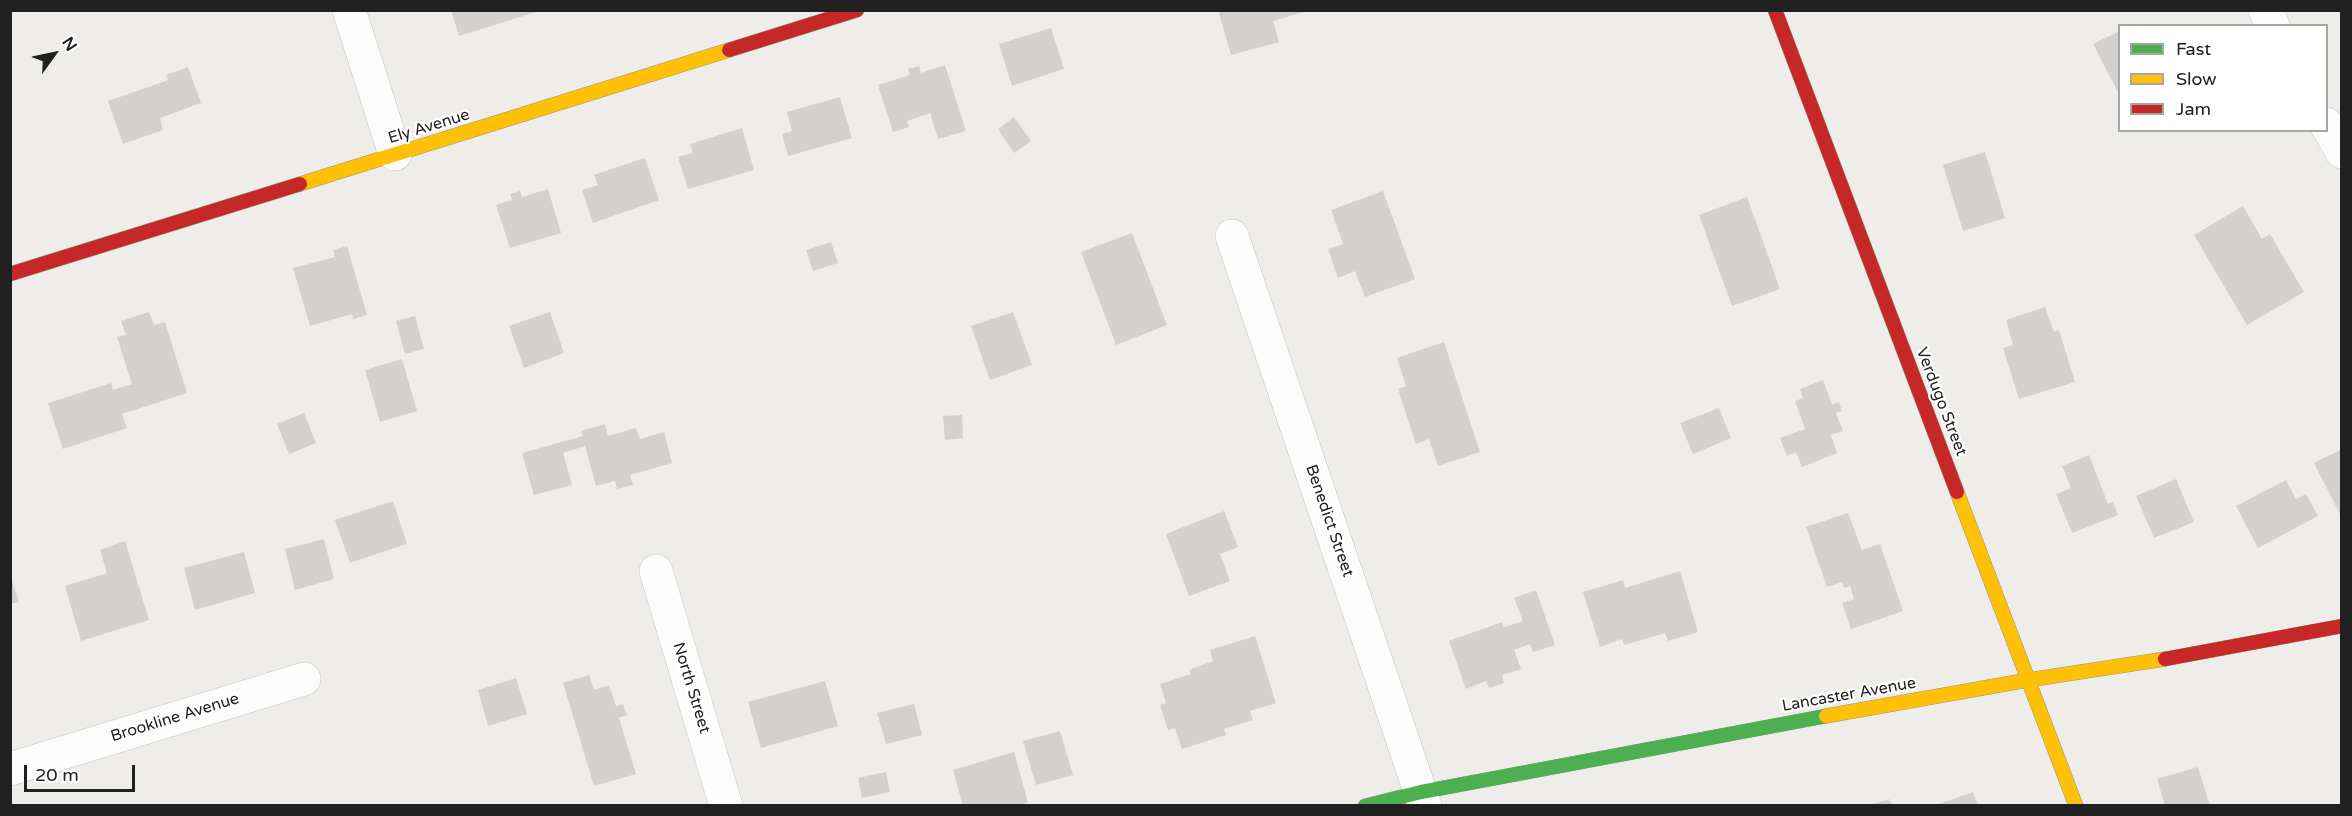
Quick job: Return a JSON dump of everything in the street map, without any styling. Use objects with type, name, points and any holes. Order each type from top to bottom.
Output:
[{"type":"street","points":[[349,10],[395,154]]},
{"type":"street","name":"Ely Avenue","points":[[10,273],[856,10]]},
{"type":"street","name":"Verdugo Street","points":[[1775,10],[2076,806]]},
{"type":"street","points":[[2265,10],[2272,24]]},
{"type":"street","points":[[2328,128],[2342,152]]},
{"type":"street","name":"Benedict Street","points":[[1232,236],[1423,799]]},
{"type":"street","name":"North Street","points":[[656,571],[726,806]]},
{"type":"street","name":"Lancaster Avenue","points":[[1365,806],[1423,799],[1740,731],[2028,680],[2195,654],[2342,626]]},
{"type":"street","name":"Brookline Avenue","points":[[10,769],[304,679]]},
{"type":"building","points":[[451,10],[539,10],[539,11],[459,36]]},
{"type":"building","points":[[1218,10],[1307,11],[1273,21],[1279,42],[1231,55]]},
{"type":"building","points":[[1051,28],[1064,69],[1012,86],[999,44]]},
{"type":"building","points":[[2118,32],[2118,92],[2093,44]]},
{"type":"building","points":[[945,65],[966,131],[938,139],[930,113],[907,121],[909,127],[893,132],[878,85],[910,75],[908,69],[919,66],[921,73]]},
{"type":"building","points":[[188,67],[201,103],[160,118],[163,130],[123,144],[108,101],[168,80],[166,75]]},
{"type":"building","points":[[840,97],[852,138],[788,156],[782,134],[792,131],[787,112]]},
{"type":"building","points":[[1014,117],[1031,141],[1014,153],[998,129]]},
{"type":"building","points":[[742,128],[754,170],[688,189],[678,157],[693,153],[690,144]]},
{"type":"building","points":[[1985,152],[2005,218],[1963,231],[1943,165]]},
{"type":"building","points":[[645,158],[659,200],[593,223],[582,190],[598,185],[594,175]]},
{"type":"building","points":[[548,189],[561,233],[510,248],[496,205],[512,200],[510,194],[520,191],[522,197]]},
{"type":"building","points":[[1383,191],[1415,279],[1365,297],[1355,271],[1338,278],[1328,249],[1343,244],[1331,210]]},
{"type":"building","points":[[1747,197],[1780,289],[1732,306],[1699,215]]},
{"type":"building","points":[[2243,206],[2262,239],[2270,234],[2304,292],[2247,325],[2194,235]]},
{"type":"building","points":[[1132,233],[1167,325],[1116,345],[1081,252]]},
{"type":"building","points":[[831,242],[838,263],[813,271],[806,250]]},
{"type":"building","points":[[347,246],[367,315],[353,319],[352,314],[310,326],[293,268],[335,257],[333,250]]},
{"type":"building","points":[[2045,307],[2054,332],[2059,330],[2075,382],[2019,399],[2003,348],[2013,345],[2006,320]]},
{"type":"building","points":[[149,312],[154,325],[165,322],[187,393],[122,414],[127,428],[63,449],[48,403],[111,383],[113,390],[132,384],[117,337],[126,335],[121,321]]},
{"type":"building","points":[[550,312],[564,353],[524,368],[509,326]]},
{"type":"building","points":[[1013,312],[1032,365],[990,380],[971,326]]},
{"type":"building","points":[[415,316],[424,349],[405,354],[396,321]]},
{"type":"building","points":[[1444,342],[1480,452],[1438,466],[1429,439],[1416,444],[1398,389],[1406,386],[1397,358]]},
{"type":"building","points":[[402,359],[417,411],[380,422],[365,370]]},
{"type":"building","points":[[1823,380],[1832,405],[1839,402],[1842,411],[1836,413],[1843,431],[1831,435],[1837,453],[1802,467],[1796,452],[1787,456],[1780,438],[1805,429],[1795,401],[1803,398],[1800,389]]},
{"type":"building","points":[[1719,408],[1731,438],[1693,454],[1680,423]]},
{"type":"building","points":[[304,413],[316,443],[289,454],[277,424]]},
{"type":"building","points":[[962,415],[963,438],[945,440],[943,416]]},
{"type":"building","points":[[605,424],[608,436],[636,428],[640,439],[664,432],[672,463],[630,475],[633,485],[617,489],[615,481],[596,486],[585,446],[563,453],[572,485],[534,495],[522,453],[583,436],[581,431]]},
{"type":"building","points":[[2342,449],[2342,518],[2314,463]]},
{"type":"building","points":[[2089,455],[2108,504],[2113,502],[2118,515],[2072,533],[2056,494],[2071,488],[2062,466]]},
{"type":"building","points":[[2176,479],[2194,522],[2154,538],[2136,496]]},
{"type":"building","points":[[2286,480],[2296,499],[2306,494],[2318,516],[2258,548],[2236,506]]},
{"type":"building","points":[[393,501],[407,544],[350,563],[335,520]]},
{"type":"building","points":[[1224,511],[1238,547],[1220,554],[1230,581],[1189,596],[1166,534]]},
{"type":"building","points":[[1848,513],[1862,550],[1880,544],[1903,611],[1851,629],[1842,603],[1854,599],[1850,586],[1844,588],[1842,582],[1827,587],[1806,527]]},
{"type":"building","points":[[324,539],[334,579],[295,590],[285,549]]},
{"type":"building","points":[[125,541],[149,620],[81,641],[65,586],[107,573],[100,550]]},
{"type":"building","points":[[244,552],[255,593],[195,610],[184,568]]},
{"type":"building","points":[[1680,571],[1698,632],[1668,641],[1665,633],[1624,645],[1622,639],[1600,647],[1583,592],[1623,580],[1625,588]]},
{"type":"building","points":[[10,575],[19,602],[10,604]]},
{"type":"building","points":[[1536,590],[1555,645],[1533,652],[1530,644],[1514,650],[1521,669],[1502,675],[1504,683],[1489,688],[1486,681],[1466,689],[1449,641],[1502,622],[1504,627],[1523,621],[1514,598]]},
{"type":"building","points":[[1255,636],[1276,703],[1250,711],[1253,720],[1224,729],[1226,735],[1182,749],[1175,728],[1168,730],[1160,705],[1166,703],[1160,684],[1191,674],[1189,670],[1213,661],[1210,650]]},
{"type":"building","points":[[589,675],[594,690],[609,685],[616,706],[623,704],[627,715],[619,718],[636,774],[594,786],[563,683]]},
{"type":"building","points":[[516,678],[527,714],[488,726],[478,690]]},
{"type":"building","points":[[825,681],[838,726],[761,748],[748,702]]},
{"type":"building","points":[[914,704],[922,735],[886,744],[877,713]]},
{"type":"building","points":[[1060,731],[1073,775],[1036,785],[1023,741]]},
{"type":"building","points":[[1014,752],[1028,802],[1018,806],[963,806],[953,770]]},
{"type":"building","points":[[2198,767],[2210,806],[2165,806],[2157,779]]},
{"type":"building","points":[[886,772],[890,792],[862,798],[858,778]]},
{"type":"building","points":[[1973,792],[1978,806],[1936,806],[1936,805]]},
{"type":"building","points":[[1889,799],[1892,806],[1870,806],[1870,805]]},
{"type":"traffic: fast","points":[[1365,806],[1421,792],[1826,716]]},
{"type":"traffic: slow","points":[[300,184],[729,50]]},
{"type":"traffic: slow","points":[[1957,492],[2076,806]]},
{"type":"traffic: slow","points":[[1826,716],[2028,680],[2165,659]]},
{"type":"traffic: jam","points":[[729,50],[857,10]]},
{"type":"traffic: jam","points":[[1775,10],[1957,492]]},
{"type":"traffic: jam","points":[[10,274],[300,184]]},
{"type":"traffic: jam","points":[[2165,659],[2342,626]]}]
